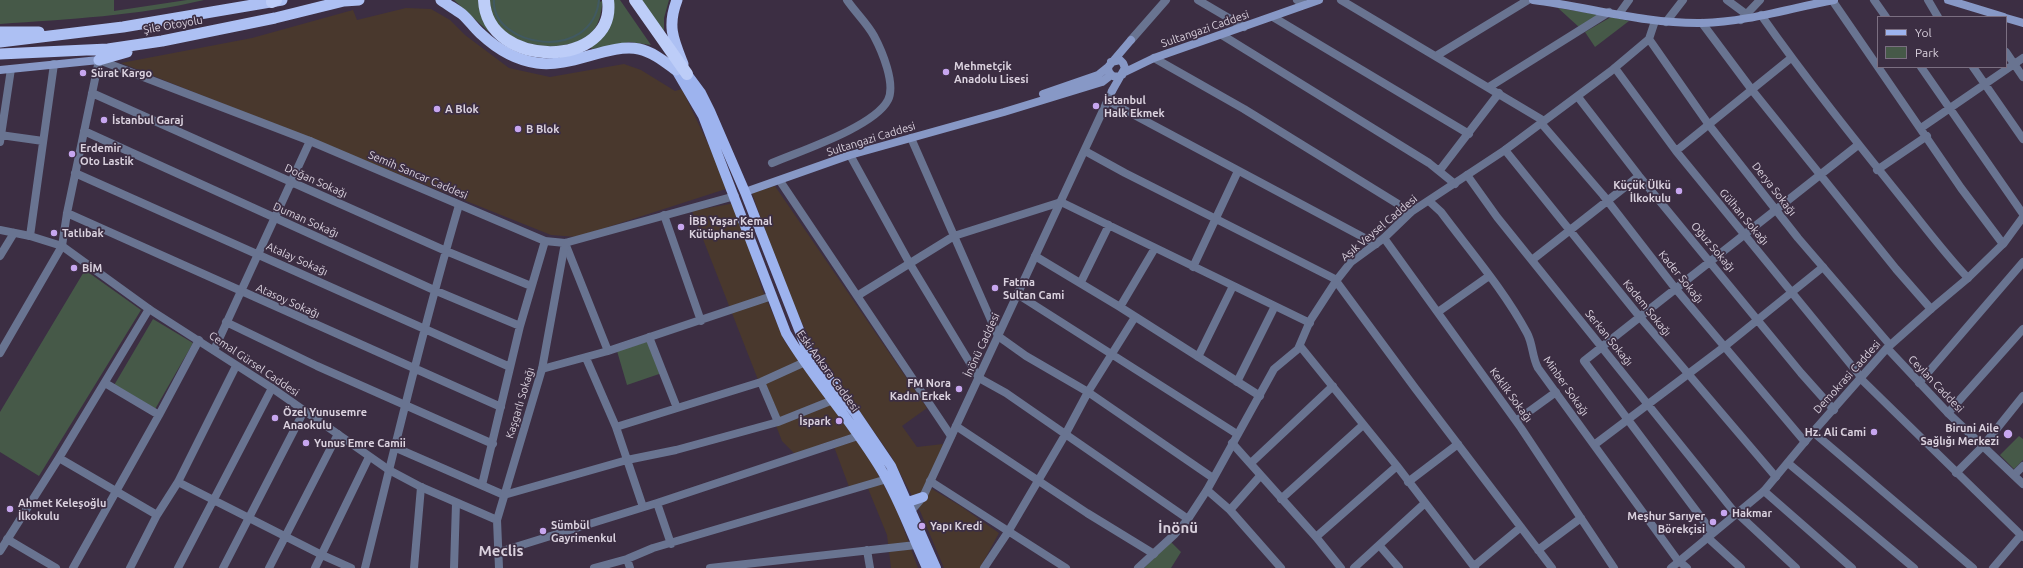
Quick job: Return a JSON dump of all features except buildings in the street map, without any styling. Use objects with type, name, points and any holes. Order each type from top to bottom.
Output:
[{"type":"highway","name":"Şile Otoyolu","points":[[0,54],[108,49],[162,41],[274,18],[346,1],[359,0]]},
{"type":"highway","points":[[442,0],[462,14],[480,34],[501,50],[521,59],[537,63],[552,64],[577,60],[611,51],[639,49],[656,56],[681,72]]},
{"type":"highway","points":[[484,0],[485,11],[490,24],[500,35],[512,43],[528,49],[543,52],[556,52],[580,46],[593,39],[602,30],[607,16],[608,0]]},
{"type":"highway","points":[[626,0],[681,72]]},
{"type":"highway","points":[[635,0],[681,72]]},
{"type":"highway","points":[[677,0],[671,23],[681,72]]},
{"type":"highway","name":"Şile Otoyolu","points":[[0,42],[123,28],[277,1]]},
{"type":"highway","points":[[0,32],[70,33]]},
{"type":"highway","points":[[100,60],[162,41]]},
{"type":"main road","name":"Sultangazi Caddesi","points":[[745,192],[780,181],[850,155],[1004,112],[1102,82],[1142,62],[1273,17],[1301,2],[1319,0]]},
{"type":"main road","points":[[1533,0],[1610,12],[1655,21],[1702,23],[1761,15],[1833,0]]},
{"type":"main road","points":[[1948,0],[1967,3],[1978,9],[2002,16]]},
{"type":"main road","points":[[2007,18],[2023,23]]},
{"type":"main road","points":[[1112,91],[1117,75],[1125,68],[1123,62],[1131,40]]},
{"type":"main road","points":[[1117,75],[1108,72],[1109,64],[1131,40]]},
{"type":"main road","points":[[0,70],[100,60]]},
{"type":"main road","name":"Sultangazi Caddesi","points":[[1004,112],[1009,106],[1098,75],[1109,64],[1117,60],[1123,62],[1142,62]]},
{"type":"main road","name":"Eski Ankara Caddesi","points":[[681,72],[708,106],[745,192],[807,350],[856,413],[891,466],[910,506],[936,568]]},
{"type":"main road","name":"Eski Ankara Caddesi","points":[[681,72],[703,116],[735,196],[786,333],[887,480],[927,568]]},
{"type":"main road","points":[[858,436],[882,461],[902,501],[910,506],[923,497]]},
{"type":"street","points":[[772,163],[843,133],[873,115],[888,99],[890,74],[874,35],[846,0]]},
{"type":"street","points":[[1131,40],[1166,0]]},
{"type":"street","points":[[1198,0],[1244,27]]},
{"type":"street","name":"Kader Sokağı","points":[[1341,0],[1499,93],[1542,122],[1607,201],[1675,288],[1805,442]]},
{"type":"street","points":[[1436,56],[1528,0]]},
{"type":"street","points":[[1619,14],[1629,0]]},
{"type":"street","points":[[1666,22],[1683,0]]},
{"type":"street","points":[[1727,0],[1744,17],[1760,0]]},
{"type":"street","points":[[1833,0],[1877,66]]},
{"type":"street","points":[[1874,0],[1885,16]]},
{"type":"street","points":[[1928,0],[1937,16]]},
{"type":"street","points":[[1978,9],[1982,16]]},
{"type":"street","points":[[1489,87],[1610,12]]},
{"type":"street","points":[[1761,15],[1791,58],[1877,170],[1951,260],[1968,278]]},
{"type":"street","points":[[1273,17],[1469,134]]},
{"type":"street","points":[[1649,39],[1655,21]]},
{"type":"street","points":[[1702,23],[1752,90],[1896,269],[1931,309]]},
{"type":"street","points":[[1222,35],[1440,170],[1455,184]]},
{"type":"street","name":"Aşık Veysel Caddesi","points":[[1138,568],[1154,554],[1188,518],[1207,490],[1232,442],[1260,396],[1274,369],[1298,349],[1310,323],[1351,262],[1384,238],[1411,212],[1505,150],[1578,97],[1649,39]]},
{"type":"street","name":"Derya Sokağı","points":[[1649,39],[1709,125],[1822,268],[1889,347]]},
{"type":"street","points":[[2007,54],[2023,77]]},
{"type":"street","points":[[1154,58],[1244,109],[1411,212]]},
{"type":"street","points":[[1676,151],[1791,58]]},
{"type":"street","points":[[1920,128],[2023,58]]},
{"type":"street","points":[[0,353],[62,246],[66,213],[100,60]]},
{"type":"street","name":"Semih Sancar Caddesi","points":[[100,60],[310,141],[545,241],[565,243],[735,196]]},
{"type":"street","points":[[30,236],[54,64]]},
{"type":"street","name":"Gülhan Sokağı","points":[[1615,68],[1676,151],[1861,378],[1956,473],[2022,536]]},
{"type":"street","points":[[1879,68],[1927,136],[1961,188],[2003,244]]},
{"type":"street","points":[[1922,68],[2023,216]]},
{"type":"street","points":[[1974,68],[2023,139]]},
{"type":"street","points":[[11,69],[0,138],[43,141]]},
{"type":"street","name":"İnönü Caddesi","points":[[923,497],[1112,91]]},
{"type":"street","name":"Doğan Sokağı","points":[[92,93],[446,251],[531,286]]},
{"type":"street","points":[[1440,170],[1499,93]]},
{"type":"street","name":"Oğuz Sokağı","points":[[1578,97],[1639,176],[1801,373],[1834,410]]},
{"type":"street","points":[[1108,101],[1376,244]]},
{"type":"street","name":"Duman Sokağı","points":[[84,131],[274,219],[434,290],[520,326]]},
{"type":"street","points":[[1877,170],[1927,136]]},
{"type":"street","points":[[911,138],[998,336],[1026,356],[1088,392],[1213,478]]},
{"type":"street","points":[[214,350],[310,141]]},
{"type":"street","points":[[1741,568],[1710,535],[1584,361],[1639,316],[1858,145]]},
{"type":"street","name":"Kadem Sokağı","points":[[1505,150],[1639,316],[1776,477]]},
{"type":"street","points":[[1084,151],[1337,281],[1552,568]]},
{"type":"street","points":[[850,155],[910,264],[979,378],[1006,393],[1065,435],[1188,518]]},
{"type":"street","points":[[1193,267],[1238,171]]},
{"type":"street","name":"Atalay Sokağı","points":[[75,173],[510,367]]},
{"type":"street","name":"Serkan Sokağı","points":[[1467,175],[1497,217],[1736,513],[1796,568]]},
{"type":"street","points":[[1532,260],[1569,229],[1639,176]]},
{"type":"street","points":[[780,181],[951,436]]},
{"type":"street","name":"Minber Sokağı","points":[[1429,201],[1441,212],[1511,306],[1527,334],[1534,361],[1679,561],[1687,568]]},
{"type":"street","points":[[857,296],[954,236],[1061,202],[1310,323]]},
{"type":"street","points":[[365,568],[404,404],[434,290],[459,205]]},
{"type":"street","name":"Atasoy Sokağı","points":[[66,213],[240,292],[501,407]]},
{"type":"street","points":[[664,216],[701,321]]},
{"type":"street","name":"Demokrasi Caddesi","points":[[1671,568],[1736,513],[1764,492],[1813,432],[1889,347],[1968,278],[2003,244],[2023,216]]},
{"type":"street","points":[[1081,282],[1109,225]]},
{"type":"street","name":"Cemal Gürsel Caddesi","points":[[0,230],[30,236],[62,246],[149,308],[272,388],[389,470],[420,487],[497,520]]},
{"type":"street","points":[[0,256],[14,233]]},
{"type":"street","name":"Keklik Sokağı","points":[[1384,238],[1516,421],[1614,568]]},
{"type":"street","points":[[482,485],[520,326],[545,241]]},
{"type":"street","points":[[565,243],[608,351]]},
{"type":"street","name":"Kaşgarlı Sokağı","points":[[499,568],[497,520],[542,369],[565,243]]},
{"type":"street","points":[[1120,307],[1155,248]]},
{"type":"street","points":[[1035,256],[1081,282],[1260,396]]},
{"type":"street","points":[[1919,383],[2023,262]]},
{"type":"street","points":[[1594,445],[1724,347],[1822,268]]},
{"type":"street","points":[[1438,312],[1489,276]]},
{"type":"street","points":[[1198,356],[1233,286]]},
{"type":"street","points":[[1018,294],[1238,434]]},
{"type":"street","points":[[542,369],[586,358],[701,321],[772,296]]},
{"type":"street","points":[[1237,382],[1275,306]]},
{"type":"street","points":[[0,551],[105,383],[149,308]]},
{"type":"street","points":[[984,568],[1008,532],[1065,435],[1088,392],[1135,316]]},
{"type":"street","points":[[226,322],[317,366],[493,444]]},
{"type":"street","points":[[1948,413],[2023,329]]},
{"type":"street","points":[[649,337],[677,408]]},
{"type":"street","points":[[73,568],[159,415],[199,340]]},
{"type":"street","points":[[1300,346],[1334,386],[1474,567],[1521,527]]},
{"type":"street","name":"Ceylan Caddesi","points":[[1889,347],[1919,383],[1948,413],[2023,484]]},
{"type":"street","points":[[586,358],[616,427],[643,507]]},
{"type":"street","points":[[616,427],[761,382],[805,362]]},
{"type":"street","points":[[130,568],[157,514],[178,482],[236,366]]},
{"type":"street","points":[[761,382],[778,422]]},
{"type":"street","points":[[105,383],[159,415]]},
{"type":"street","points":[[1251,463],[1334,386]]},
{"type":"street","points":[[178,568],[272,388]]},
{"type":"street","points":[[1516,421],[1556,392]]},
{"type":"street","points":[[1956,473],[1983,446],[2023,396]]},
{"type":"street","points":[[394,447],[504,495],[628,460],[676,450],[778,422],[833,400]]},
{"type":"street","points":[[223,568],[304,411]]},
{"type":"street","points":[[1281,499],[1363,425]]},
{"type":"street","points":[[956,426],[1039,479],[1087,513],[1154,554]]},
{"type":"street","points":[[1813,432],[1973,568]]},
{"type":"street","points":[[269,568],[338,434]]},
{"type":"street","points":[[498,552],[657,503],[858,436]]},
{"type":"street","points":[[1232,442],[1251,463],[1260,476],[1316,537],[1341,568]]},
{"type":"street","points":[[1408,482],[1458,444]]},
{"type":"street","points":[[315,568],[370,457]]},
{"type":"street","points":[[59,458],[116,492],[157,514]]},
{"type":"street","points":[[1788,463],[1914,568]]},
{"type":"street","points":[[1316,537],[1396,466]]},
{"type":"street","points":[[2014,476],[2023,466]]},
{"type":"street","points":[[1230,510],[1260,476]]},
{"type":"street","points":[[594,568],[628,559],[643,551],[887,480]]},
{"type":"street","points":[[930,481],[1066,568]]},
{"type":"street","points":[[178,482],[322,555],[352,568]]},
{"type":"street","points":[[414,568],[420,487]]},
{"type":"street","points":[[1207,490],[1230,510],[1281,568]]},
{"type":"street","points":[[1764,492],[1852,568]]},
{"type":"street","points":[[454,568],[456,503]]},
{"type":"street","points":[[657,503],[671,544]]},
{"type":"street","points":[[1354,568],[1425,503]]},
{"type":"street","points":[[1538,550],[1580,518]]},
{"type":"street","points":[[1993,568],[2022,536]]},
{"type":"street","points":[[7,539],[56,568]]},
{"type":"street","points":[[710,568],[758,566],[867,550],[916,545]]},
{"type":"street","points":[[1379,545],[1399,568]]},
{"type":"street","points":[[867,550],[870,568]]},
{"type":"street","points":[[628,559],[630,568]]},
{"type":"shaded area","points":[[406,8],[431,9],[450,20],[465,35],[509,68],[550,77],[624,64],[641,70],[675,91],[682,89],[729,188],[577,237],[551,235],[121,63],[252,38],[353,10],[357,20]]},
{"type":"shaded area","points":[[775,186],[927,408],[902,426],[917,447],[943,444],[927,486],[959,505],[999,533],[980,568],[944,568],[920,511],[891,456],[859,410],[820,360],[787,292],[752,193]]},
{"type":"shaded area","points":[[735,203],[762,289],[785,342],[867,454],[896,508],[918,568],[891,568],[887,535],[867,486],[851,492],[833,444],[797,456],[782,441],[692,211]]},
{"type":"green space","points":[[0,0],[114,0],[114,11],[187,0],[204,0],[154,10],[0,24]]},
{"type":"green space","points":[[454,0],[479,0],[482,19],[490,33]]},
{"type":"green space","points":[[489,0],[600,0],[600,2],[603,0],[601,13],[595,29],[592,32],[582,39],[570,44],[541,46],[514,38],[503,30],[494,19]]},
{"type":"green space","points":[[613,0],[620,0],[651,45],[630,42],[592,49],[590,46],[605,31]]},
{"type":"green space","points":[[640,0],[669,0],[664,18],[664,34]]},
{"type":"green space","points":[[1558,8],[1600,15],[1580,28]]},
{"type":"green space","points":[[1611,17],[1629,21],[1595,47],[1585,32]]},
{"type":"green space","points":[[85,270],[141,310],[39,476],[0,452],[0,412]]},
{"type":"green space","points":[[153,319],[193,343],[154,411],[113,387]]},
{"type":"green space","points":[[649,341],[662,373],[627,385],[617,351]]},
{"type":"green space","points":[[2019,436],[2023,439],[2023,460],[2014,469],[2000,455]]},
{"type":"green space","points":[[1171,542],[1181,552],[1171,568],[1144,568]]},
{"type":"waterway","points":[[494,0],[497,16],[508,29],[524,38],[543,42],[562,41],[579,34],[592,20],[599,0]]},
{"type":"place","name":"Mehmetçik Anadolu Lisesi","points":[[946,72]]},
{"type":"place","name":"Sürat Kargo","points":[[83,73]]},
{"type":"place","name":"İstanbul Halk Ekmek","points":[[1096,106]]},
{"type":"place","name":"A Blok","points":[[437,109]]},
{"type":"place","name":"İstanbul Garaj","points":[[104,120]]},
{"type":"place","name":"B Blok","points":[[518,129]]},
{"type":"place","name":"Erdemir Oto Lastik","points":[[72,154]]},
{"type":"place","name":"Küçük Ülkü İlkokulu","points":[[1679,191]]},
{"type":"place","name":"İBB Yaşar Kemal Kütüphanesi","points":[[681,227]]},
{"type":"place","name":"Tatlıbak","points":[[54,233]]},
{"type":"place","name":"BİM","points":[[74,268]]},
{"type":"place","name":"Fatma Sultan Cami","points":[[995,288]]},
{"type":"place","name":"FM Nora Kadın Erkek","points":[[959,389]]},
{"type":"place","name":"Özel Yunusemre Anaokulu","points":[[275,418]]},
{"type":"place","name":"İspark","points":[[839,421]]},
{"type":"place","name":"Hz. Ali Cami","points":[[1874,432]]},
{"type":"place","name":"Biruni Aile Sağlığı Merkezi","points":[[2008,434]]},
{"type":"place","name":"Yunus Emre Camii","points":[[306,443]]},
{"type":"place","name":"Ahmet Keleşoğlu İlkokulu","points":[[10,509]]},
{"type":"place","name":"Hakmar","points":[[1724,513]]},
{"type":"place","name":"Meşhur Sarıyer Börekçisi","points":[[1713,522]]},
{"type":"place","name":"Yapı Kredi","points":[[922,526]]},
{"type":"place","name":"Sümbül Gayrimenkul","points":[[543,531]]},
{"type":"district","name":"İnönü","points":[[1178,528]]},
{"type":"district","name":"Meclis","points":[[501,551]]}]
